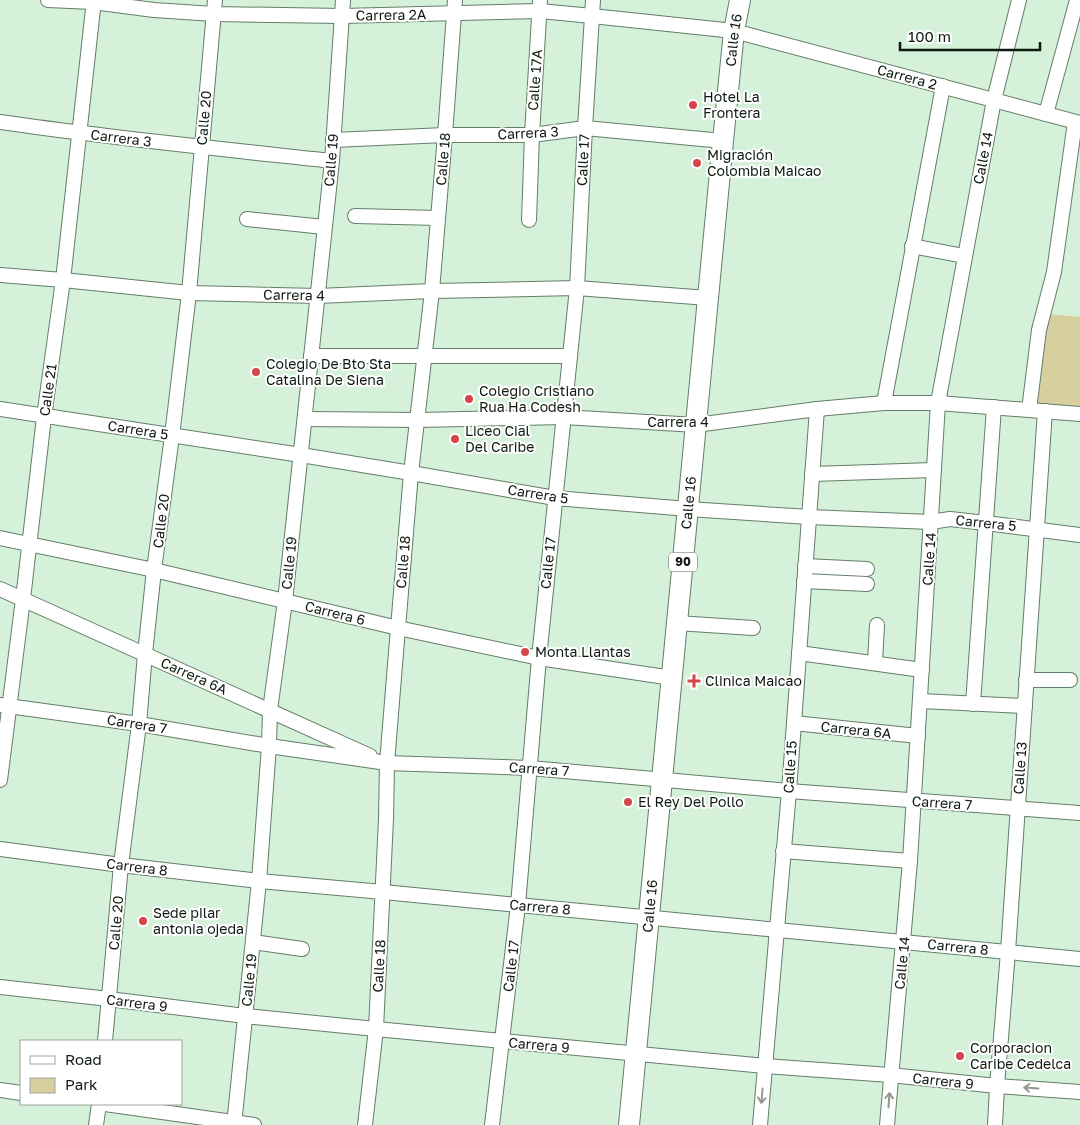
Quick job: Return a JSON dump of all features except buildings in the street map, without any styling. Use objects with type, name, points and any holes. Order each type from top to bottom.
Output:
[{"type":"highway","name":"Calle 16","points":[[629,1125],[723,141],[734,31],[740,0]]},
{"type":"street","name":"Carrera 2A","points":[[48,0],[93,1],[154,10],[214,14],[342,16],[455,7],[540,6],[592,16],[734,31]]},
{"type":"street","name":"Calle 20","points":[[105,1040],[121,865],[139,724],[154,570],[189,292],[215,0]]},
{"type":"street","name":"Calle 19","points":[[234,1124],[259,881],[270,710],[285,601],[332,160],[343,0]]},
{"type":"street","name":"Calle 17","points":[[492,1125],[518,905],[539,658],[577,288],[593,0]]},
{"type":"street","name":"Calle 14","points":[[887,1125],[910,861],[938,404],[994,100],[1019,0]]},
{"type":"street","points":[[1046,114],[1076,0]]},
{"type":"street","name":"Calle 21","points":[[0,780],[5,705],[23,599],[44,416],[63,280],[93,1]]},
{"type":"street","name":"Calle 17A","points":[[529,220],[540,6]]},
{"type":"street","name":"Calle 18","points":[[365,1125],[376,1029],[387,763],[412,473],[432,291],[455,7]]},
{"type":"street","name":"Carrera 2","points":[[734,31],[1077,122]]},
{"type":"street","points":[[884,402],[943,86]]},
{"type":"street","name":"Carrera 3","points":[[0,122],[78,133],[332,160]]},
{"type":"street","points":[[1028,410],[1039,330],[1054,272],[1077,122]]},
{"type":"street","name":"Carrera 3","points":[[333,140],[446,135],[532,135],[585,128],[723,141]]},
{"type":"street","points":[[355,216],[438,218]]},
{"type":"street","points":[[247,219],[324,226]]},
{"type":"street","points":[[912,246],[964,256]]},
{"type":"street","name":"Carrera 4","points":[[0,275],[189,292],[318,296],[577,288],[708,298]]},
{"type":"street","points":[[310,356],[570,356]]},
{"type":"street","name":"Carrera 4","points":[[305,419],[564,418],[696,425],[884,402],[994,407],[1080,414]]},
{"type":"street","points":[[973,704],[994,407]]},
{"type":"street","name":"Carrera 5","points":[[0,409],[301,455],[555,498],[809,517],[931,522],[950,519],[1080,535]]},
{"type":"street","name":"Calle 15","points":[[760,1125],[789,791],[817,409]]},
{"type":"street","name":"Calle 13","points":[[994,1125],[1008,952],[1045,411]]},
{"type":"street","points":[[812,474],[934,470]]},
{"type":"street","name":"Carrera 6","points":[[0,538],[154,570],[398,628],[539,658],[672,678]]},
{"type":"street","points":[[805,566],[867,569]]},
{"type":"street","points":[[804,581],[867,584]]},
{"type":"street","name":"Carrera 6A","points":[[0,589],[387,763]]},
{"type":"street","points":[[677,623],[753,628]]},
{"type":"street","points":[[875,664],[877,625]]},
{"type":"street","points":[[799,653],[922,670]]},
{"type":"street","points":[[1026,680],[1070,680]]},
{"type":"street","points":[[920,701],[1025,706]]},
{"type":"street","name":"Carrera 7","points":[[5,705],[387,763],[530,768],[789,791],[1080,813]]},
{"type":"street","name":"Carrera 6A","points":[[794,723],[918,736]]},
{"type":"street","name":"Carrera 8","points":[[0,849],[259,881],[1080,959]]},
{"type":"street","points":[[783,851],[910,861]]},
{"type":"street","points":[[253,942],[302,949]]},
{"type":"street","name":"Carrera 9","points":[[0,987],[245,1016],[376,1029],[765,1066],[1080,1092]]},
{"type":"street","points":[[0,1090],[20,1093]]},
{"type":"street","points":[[96,1125],[99,1105]]},
{"type":"street","points":[[111,1105],[234,1124],[254,1125]]},
{"type":"green space","points":[[1049,314],[1080,317],[1080,408],[1037,404]]},
{"type":"place","name":"Hotel La Frontera","points":[[693,105]]},
{"type":"place","name":"Migración Colombia Maicao","points":[[697,163]]},
{"type":"place","name":"Colegio De Bto Sta Catalina De Siena","points":[[256,372]]},
{"type":"place","name":"Colegio Cristiano Rua Ha Codesh","points":[[469,399]]},
{"type":"place","name":"Liceo Cial Del Caribe","points":[[455,439]]},
{"type":"place","name":"Monta Llantas","points":[[525,652]]},
{"type":"place","name":"Clinica Maicao","points":[[694,681]]},
{"type":"place","name":"El Rey Del Pollo","points":[[628,802]]},
{"type":"place","name":"Sede pilar antonia ojeda","points":[[143,921]]},
{"type":"place","name":"Corporacion Caribe Cedelca","points":[[960,1056]]}]
